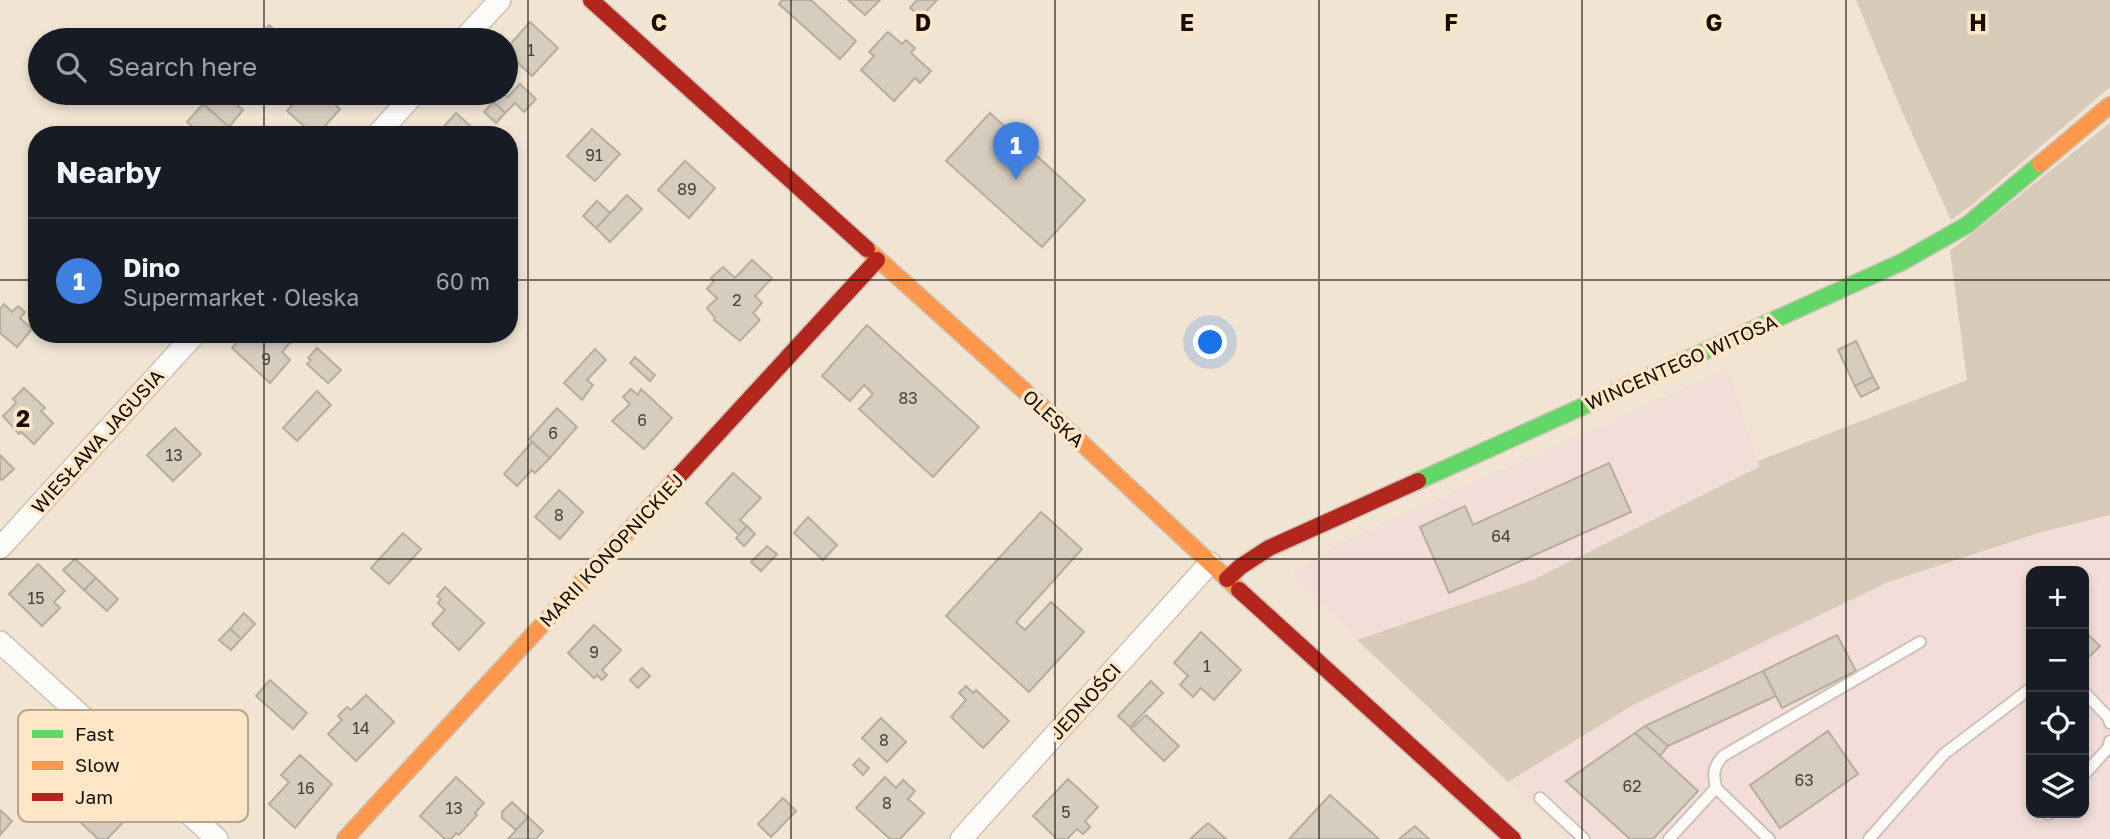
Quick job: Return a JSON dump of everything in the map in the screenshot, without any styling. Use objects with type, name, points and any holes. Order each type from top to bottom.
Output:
[{"type":"street","points":[[474,28],[500,0]]},
{"type":"street","name":"OLESKA","points":[[591,0],[1070,432],[1513,839]]},
{"type":"street","points":[[385,126],[404,105]]},
{"type":"street","name":"WINCENTEGO WITOSA","points":[[1227,579],[1269,548],[1902,262],[1967,226],[2110,105]]},
{"type":"street","name":"MARII KONOPNICKIEJ","points":[[345,839],[877,260]]},
{"type":"street","name":"WIESŁAWA JAGUSIA","points":[[0,548],[187,343]]},
{"type":"street","name":"JEDNOŚCI","points":[[961,839],[1210,563]]},
{"type":"street","points":[[0,642],[75,710]]},
{"type":"street","points":[[198,822],[217,839]]},
{"type":"lane","points":[[1769,839],[1716,788],[1713,776],[1715,765],[1723,756],[1920,642]]},
{"type":"lane","points":[[1870,839],[1944,754],[2026,692]]},
{"type":"lane","points":[[2089,697],[2108,717],[2110,723]]},
{"type":"lane","points":[[2089,769],[2108,748],[2110,741]]},
{"type":"lane","points":[[1669,839],[1716,788]]},
{"type":"lane","points":[[1539,798],[1584,839]]},
{"type":"shaded area","points":[[1856,0],[2110,0],[2110,87],[1951,220]]},
{"type":"shaded area","points":[[2110,123],[2110,515],[2038,533],[1886,583],[1635,704],[1508,782],[1357,640],[1533,580],[1759,467],[1758,461],[1967,380],[1950,251]]},
{"type":"shaded area","points":[[1728,369],[1760,467],[1533,580],[1357,640],[1296,582],[1295,571],[1338,544]]},
{"type":"shaded area","points":[[2110,516],[2110,839],[1569,839],[1508,782],[1635,704],[1886,583],[2038,533]]},
{"type":"building","points":[[782,0],[811,0],[856,41],[840,59],[779,4]]},
{"type":"building","points":[[848,0],[880,0],[865,15]]},
{"type":"building","points":[[917,0],[937,0],[921,17],[910,8]]},
{"type":"building","points":[[530,22],[558,48],[532,76],[518,63],[518,36]]},
{"type":"building","points":[[888,32],[902,44],[906,40],[915,48],[911,53],[931,71],[920,83],[915,78],[894,101],[861,70],[874,56],[869,52]]},
{"type":"building","points":[[520,84],[536,99],[524,112],[517,105]]},
{"type":"building","points":[[204,105],[237,105],[243,110],[228,126]]},
{"type":"building","points":[[204,105],[228,126],[191,126],[187,122]]},
{"type":"building","points":[[292,105],[336,105],[340,109],[325,126],[304,126],[287,111]]},
{"type":"building","points":[[490,105],[496,105],[505,113],[496,123],[484,112]]},
{"type":"building","points":[[496,105],[513,105],[505,113]]},
{"type":"building","points":[[456,113],[470,126],[444,126]]},
{"type":"building","points":[[990,113],[1085,200],[1042,247],[946,161]]},
{"type":"building","points":[[592,129],[620,154],[595,181],[567,156]]},
{"type":"building","points":[[685,161],[715,188],[689,218],[658,190]]},
{"type":"building","points":[[627,195],[642,209],[610,242],[596,228]]},
{"type":"building","points":[[597,201],[610,213],[596,228],[583,216]]},
{"type":"building","points":[[752,260],[772,278],[755,296],[762,303],[753,313],[760,320],[740,341],[714,320],[707,308],[717,298],[707,289],[714,281],[711,278],[723,267],[735,278]]},
{"type":"building","points":[[4,304],[12,312],[18,306],[25,312],[20,318],[28,325],[28,334],[17,347],[0,333],[0,309]]},
{"type":"building","points":[[867,325],[979,427],[933,477],[859,409],[873,394],[864,385],[850,401],[822,376]]},
{"type":"building","points":[[1856,341],[1873,377],[1855,386],[1838,350]]},
{"type":"building","points":[[236,343],[290,343],[282,352],[290,360],[270,383],[232,348]]},
{"type":"building","points":[[317,348],[341,370],[328,383],[307,364],[311,360],[308,358]]},
{"type":"building","points":[[595,349],[606,360],[587,380],[593,385],[582,400],[564,383]]},
{"type":"building","points":[[635,357],[655,375],[650,381],[630,363]]},
{"type":"building","points":[[1873,377],[1879,388],[1861,397],[1855,386]]},
{"type":"building","points":[[24,388],[45,408],[41,411],[53,423],[34,444],[21,432],[19,434],[3,416],[16,403],[13,399]]},
{"type":"building","points":[[631,389],[638,395],[641,389],[672,418],[644,449],[612,421],[630,404],[623,397]]},
{"type":"building","points":[[317,391],[331,405],[297,441],[283,428]]},
{"type":"building","points":[[557,408],[577,427],[550,458],[529,439]]},
{"type":"building","points":[[175,428],[201,454],[173,481],[147,455]]},
{"type":"building","points":[[532,442],[550,458],[535,473],[532,470],[517,486],[504,474]]},
{"type":"building","points":[[0,455],[14,469],[2,480],[0,478]]},
{"type":"building","points":[[1609,463],[1631,512],[1449,593],[1420,527],[1465,506],[1473,525]]},
{"type":"building","points":[[733,473],[761,498],[740,520],[747,526],[739,535],[706,503]]},
{"type":"building","points":[[559,490],[583,512],[560,539],[535,517]]},
{"type":"building","points":[[1041,512],[1082,549],[1016,622],[1025,630],[1051,602],[1084,632],[1029,692],[946,616]]},
{"type":"building","points":[[808,517],[837,545],[823,560],[794,533]]},
{"type":"building","points":[[747,526],[755,534],[744,546],[736,538]]},
{"type":"building","points":[[403,533],[421,549],[389,584],[371,568]]},
{"type":"building","points":[[767,546],[777,554],[761,571],[751,562]]},
{"type":"building","points":[[75,559],[96,578],[84,590],[63,570]]},
{"type":"building","points":[[38,564],[65,591],[54,602],[60,608],[42,626],[9,594]]},
{"type":"building","points":[[96,578],[118,599],[107,611],[84,590]]},
{"type":"building","points":[[445,587],[484,623],[459,650],[432,624],[445,610],[438,603],[441,599],[437,596]]},
{"type":"building","points":[[244,613],[255,624],[241,639],[230,629]]},
{"type":"building","points":[[594,625],[621,650],[602,670],[607,675],[602,680],[597,675],[594,678],[568,653]]},
{"type":"building","points":[[230,629],[241,639],[231,650],[219,640]]},
{"type":"building","points":[[1201,632],[1241,670],[1214,700],[1201,688],[1193,697],[1180,685],[1188,676],[1174,663]]},
{"type":"building","points":[[1837,635],[1856,671],[1782,708],[1763,671]]},
{"type":"building","points":[[2089,636],[2100,646],[2089,657]]},
{"type":"building","points":[[642,668],[650,676],[638,688],[630,680]]},
{"type":"building","points":[[1763,671],[1776,696],[1668,746],[1645,726]]},
{"type":"building","points":[[270,680],[307,713],[293,729],[256,696]]},
{"type":"building","points":[[1151,681],[1163,693],[1130,727],[1118,716]]},
{"type":"building","points":[[966,686],[973,693],[976,690],[1009,721],[983,748],[951,717],[966,700],[959,693]]},
{"type":"building","points":[[366,695],[394,722],[356,761],[328,734],[342,720],[338,716],[347,707],[351,710]]},
{"type":"building","points":[[1146,715],[1179,746],[1164,761],[1131,729]]},
{"type":"building","points":[[881,718],[906,742],[887,762],[862,738]]},
{"type":"building","points":[[1645,726],[1668,746],[1660,756],[1635,733]]},
{"type":"building","points":[[1828,731],[1858,774],[1780,828],[1750,785]]},
{"type":"building","points":[[1635,733],[1698,791],[1653,839],[1630,839],[1566,781]]},
{"type":"building","points":[[300,755],[332,784],[295,828],[269,804],[289,782],[281,775]]},
{"type":"building","points":[[859,759],[869,768],[863,775],[853,765]]},
{"type":"building","points":[[456,777],[484,803],[459,835],[456,833],[451,839],[445,839],[420,816]]},
{"type":"building","points":[[885,777],[896,788],[903,780],[915,791],[908,799],[924,813],[900,839],[890,839],[856,808]]},
{"type":"building","points":[[1068,779],[1098,807],[1085,821],[1090,827],[1083,834],[1077,829],[1067,839],[1057,839],[1033,816]]},
{"type":"building","points":[[1330,795],[1379,839],[1289,839]]},
{"type":"building","points":[[783,798],[796,811],[771,837],[758,824]]},
{"type":"building","points":[[512,802],[528,817],[516,830],[502,818],[502,812]]},
{"type":"building","points":[[0,810],[12,821],[0,835]]},
{"type":"building","points":[[528,817],[543,831],[536,839],[508,839]]},
{"type":"building","points":[[80,822],[123,822],[107,839],[98,839]]},
{"type":"building","points":[[1208,823],[1225,838],[1227,839],[1190,839]]},
{"type":"building","points":[[1415,826],[1429,839],[1399,839]]},
{"type":"traffic: fast","points":[[1418,481],[1902,262],[1967,225],[2040,164]]},
{"type":"traffic: slow","points":[[2040,164],[2110,105]]},
{"type":"traffic: slow","points":[[867,249],[1070,432],[1239,590]]},
{"type":"traffic: slow","points":[[345,839],[654,503]]},
{"type":"traffic: jam","points":[[591,0],[867,249]]},
{"type":"traffic: jam","points":[[654,503],[877,260]]},
{"type":"traffic: jam","points":[[1227,579],[1269,548],[1418,481]]},
{"type":"traffic: jam","points":[[1239,590],[1513,839]]},
{"type":"place","name":"Dino","points":[[1016,180]]}]
